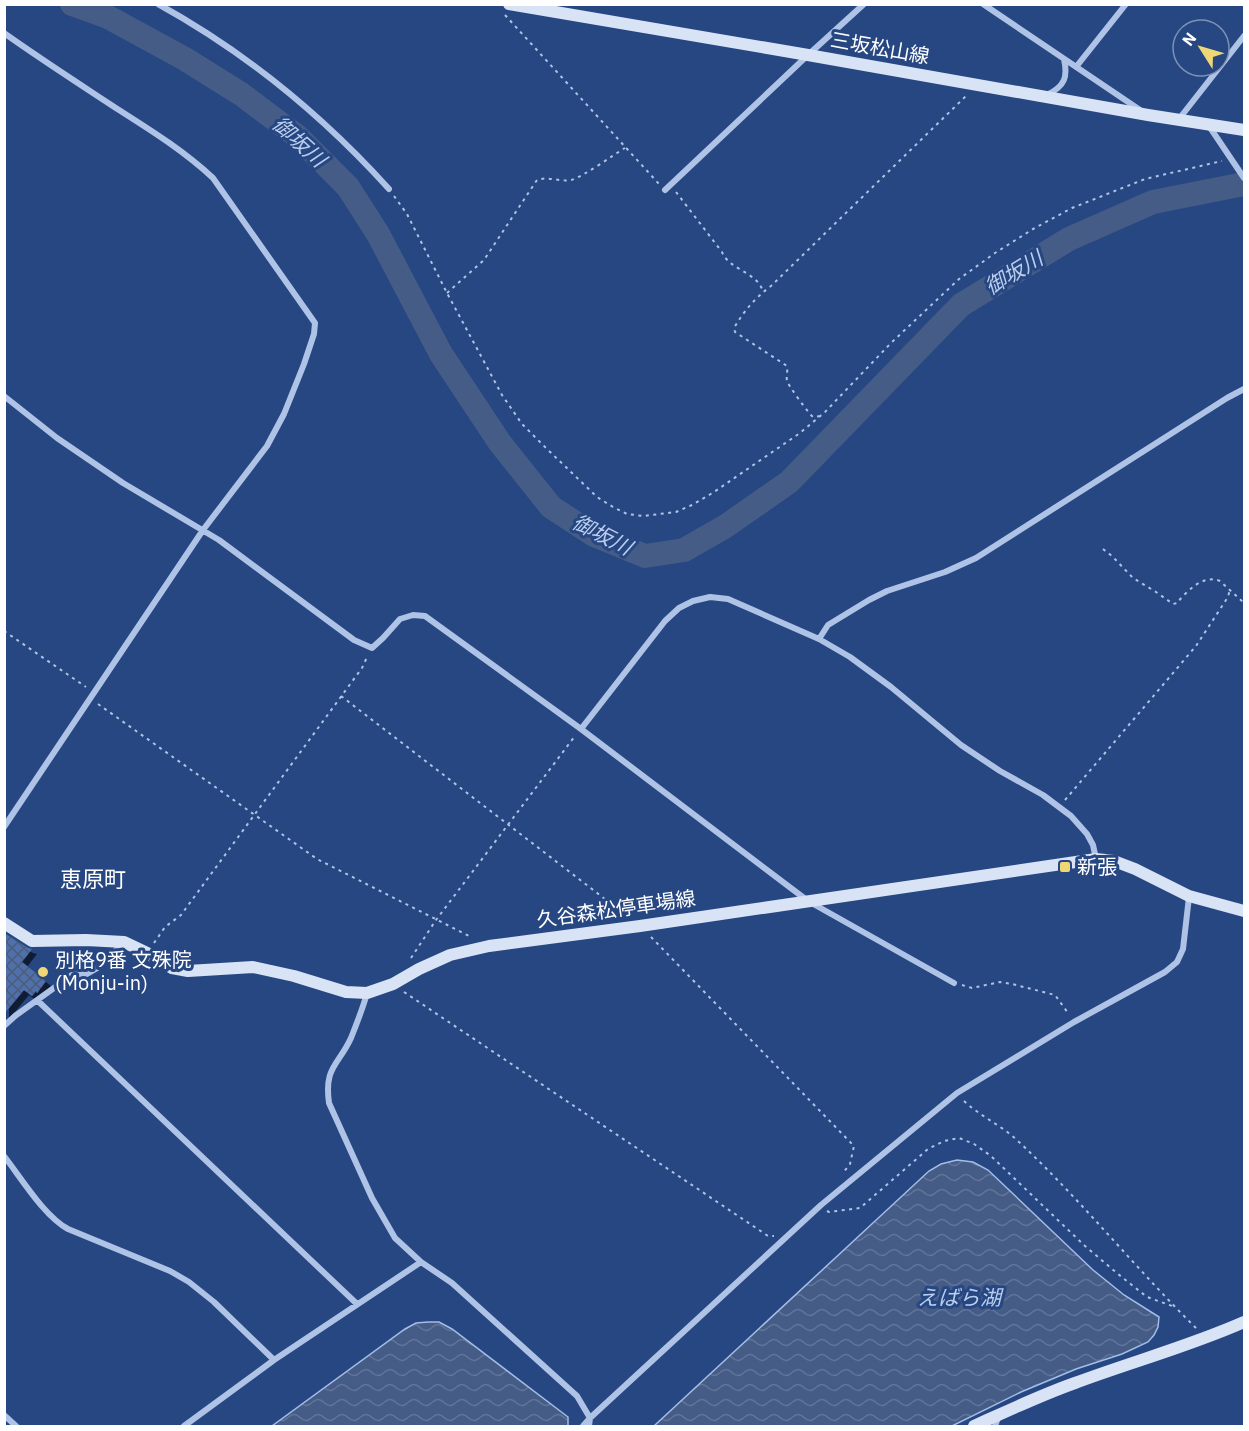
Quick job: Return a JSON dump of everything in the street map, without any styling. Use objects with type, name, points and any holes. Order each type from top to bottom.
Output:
[{"type":"main road","name":"三坂松山線","points":[[506,9],[808,55],[1245,130]]},
{"type":"main road","name":"久谷森松停車場線","points":[[4,923],[32,941],[124,942],[172,968],[188,971],[253,967],[294,976],[346,992],[367,993],[393,984],[450,955],[489,946],[1096,859],[1114,861],[1135,869],[1189,896],[1245,911]]},
{"type":"main road","points":[[974,1426],[997,1420],[1074,1383],[1245,1322]]},
{"type":"street","points":[[158,4],[242,56],[274,81],[346,144],[389,189]]},
{"type":"street","points":[[668,188],[864,4]]},
{"type":"street","points":[[983,4],[1148,115]]},
{"type":"street","points":[[1076,67],[1126,4]]},
{"type":"street","points":[[4,33],[169,142],[213,178],[315,322],[314,334],[304,364],[284,414],[267,446],[203,531],[4,827]]},
{"type":"street","points":[[1178,119],[1245,36]]},
{"type":"street","points":[[1044,97],[1058,89],[1065,79],[1067,73],[1064,59]]},
{"type":"street","points":[[1207,123],[1245,178]]},
{"type":"street","points":[[819,639],[828,625],[869,600],[887,591],[945,572],[976,558],[1227,398],[1245,389]]},
{"type":"street","points":[[6,400],[123,483],[203,531],[354,640],[372,648],[400,619],[413,615],[425,616],[581,729],[808,901],[954,983]]},
{"type":"street","points":[[581,729],[665,621],[678,608],[710,597],[728,599],[819,639],[850,657],[891,687],[961,745],[1000,771],[1043,795],[1071,816],[1087,834],[1093,845],[1096,859]]},
{"type":"street","points":[[583,1426],[821,1205],[957,1094],[1074,1022],[1165,972],[1177,962],[1183,949],[1189,896]]},
{"type":"street","points":[[4,1026],[72,975],[87,974],[99,967],[124,942]]},
{"type":"street","points":[[367,993],[350,1038],[328,1077],[327,1088],[329,1103],[372,1198],[395,1238],[421,1262],[452,1283],[577,1396],[590,1418],[589,1426]]},
{"type":"street","points":[[38,1001],[357,1305]]},
{"type":"street","points":[[4,1156],[58,1224],[170,1270],[214,1302],[274,1360]]},
{"type":"street","points":[[184,1426],[274,1360],[421,1262]]},
{"type":"street","points":[[4,1415],[16,1426]]},
{"type":"path","points":[[506,9],[626,147],[668,188],[722,252],[724,258],[755,279],[763,292]]},
{"type":"path","points":[[819,416],[813,417],[809,413],[789,386],[787,366],[735,332],[734,328],[743,313],[763,292],[970,93],[973,84]]},
{"type":"path","points":[[447,293],[484,260],[537,180],[543,178],[560,181],[575,179],[626,147]]},
{"type":"path","points":[[389,189],[407,214],[502,395],[522,424],[597,497],[627,514],[643,516],[676,512],[692,505],[800,433],[924,310],[959,279],[1033,229],[1072,208],[1145,179],[1232,161]]},
{"type":"path","points":[[1103,549],[1122,565],[1127,574],[1173,604],[1177,603],[1185,592],[1208,579],[1220,581],[1245,603]]},
{"type":"path","points":[[1059,807],[1196,646],[1228,597],[1230,589]]},
{"type":"path","points":[[4,631],[317,859],[489,946]]},
{"type":"path","points":[[147,953],[165,927],[181,915],[362,668],[372,648]]},
{"type":"path","points":[[406,966],[436,920],[581,729]]},
{"type":"path","points":[[954,983],[972,988],[1000,982],[1055,995],[1074,1022]]},
{"type":"path","points":[[393,984],[768,1236],[774,1236]]},
{"type":"path","points":[[957,1094],[967,1104],[1018,1140],[1206,1337]]},
{"type":"path","points":[[821,1205],[828,1212],[860,1208],[928,1149],[959,1138],[975,1144],[991,1156],[1085,1246],[1147,1297],[1175,1307]]},
{"type":"water","name":"えばら湖","points":[[957,1160],[973,1162],[988,1170],[1093,1270],[1124,1295],[1159,1317],[1158,1327],[1148,1342],[1021,1392],[952,1426],[654,1426],[929,1171],[941,1164]]},
{"type":"water","points":[[439,1322],[452,1329],[568,1417],[568,1426],[272,1426],[405,1329],[416,1323]]},
{"type":"building","points":[[4,933],[32,949],[22,962],[46,981],[32,996],[24,990],[4,1014]]},
{"type":"waterway","name":"御坂川","points":[[72,4],[108,17],[185,59],[241,94],[297,136],[348,187],[378,234],[441,354],[500,443],[551,507],[594,535],[645,556],[684,550],[726,526],[789,482],[961,305],[1069,239],[1153,202],[1244,184]]},
{"type":"place","name":"新張","points":[[1065,867]]},
{"type":"place","name":"別格9番 文殊院 (Monju-in)","points":[[43,972]]},
{"type":"district","name":"恵原町","points":[[93,879]]}]
